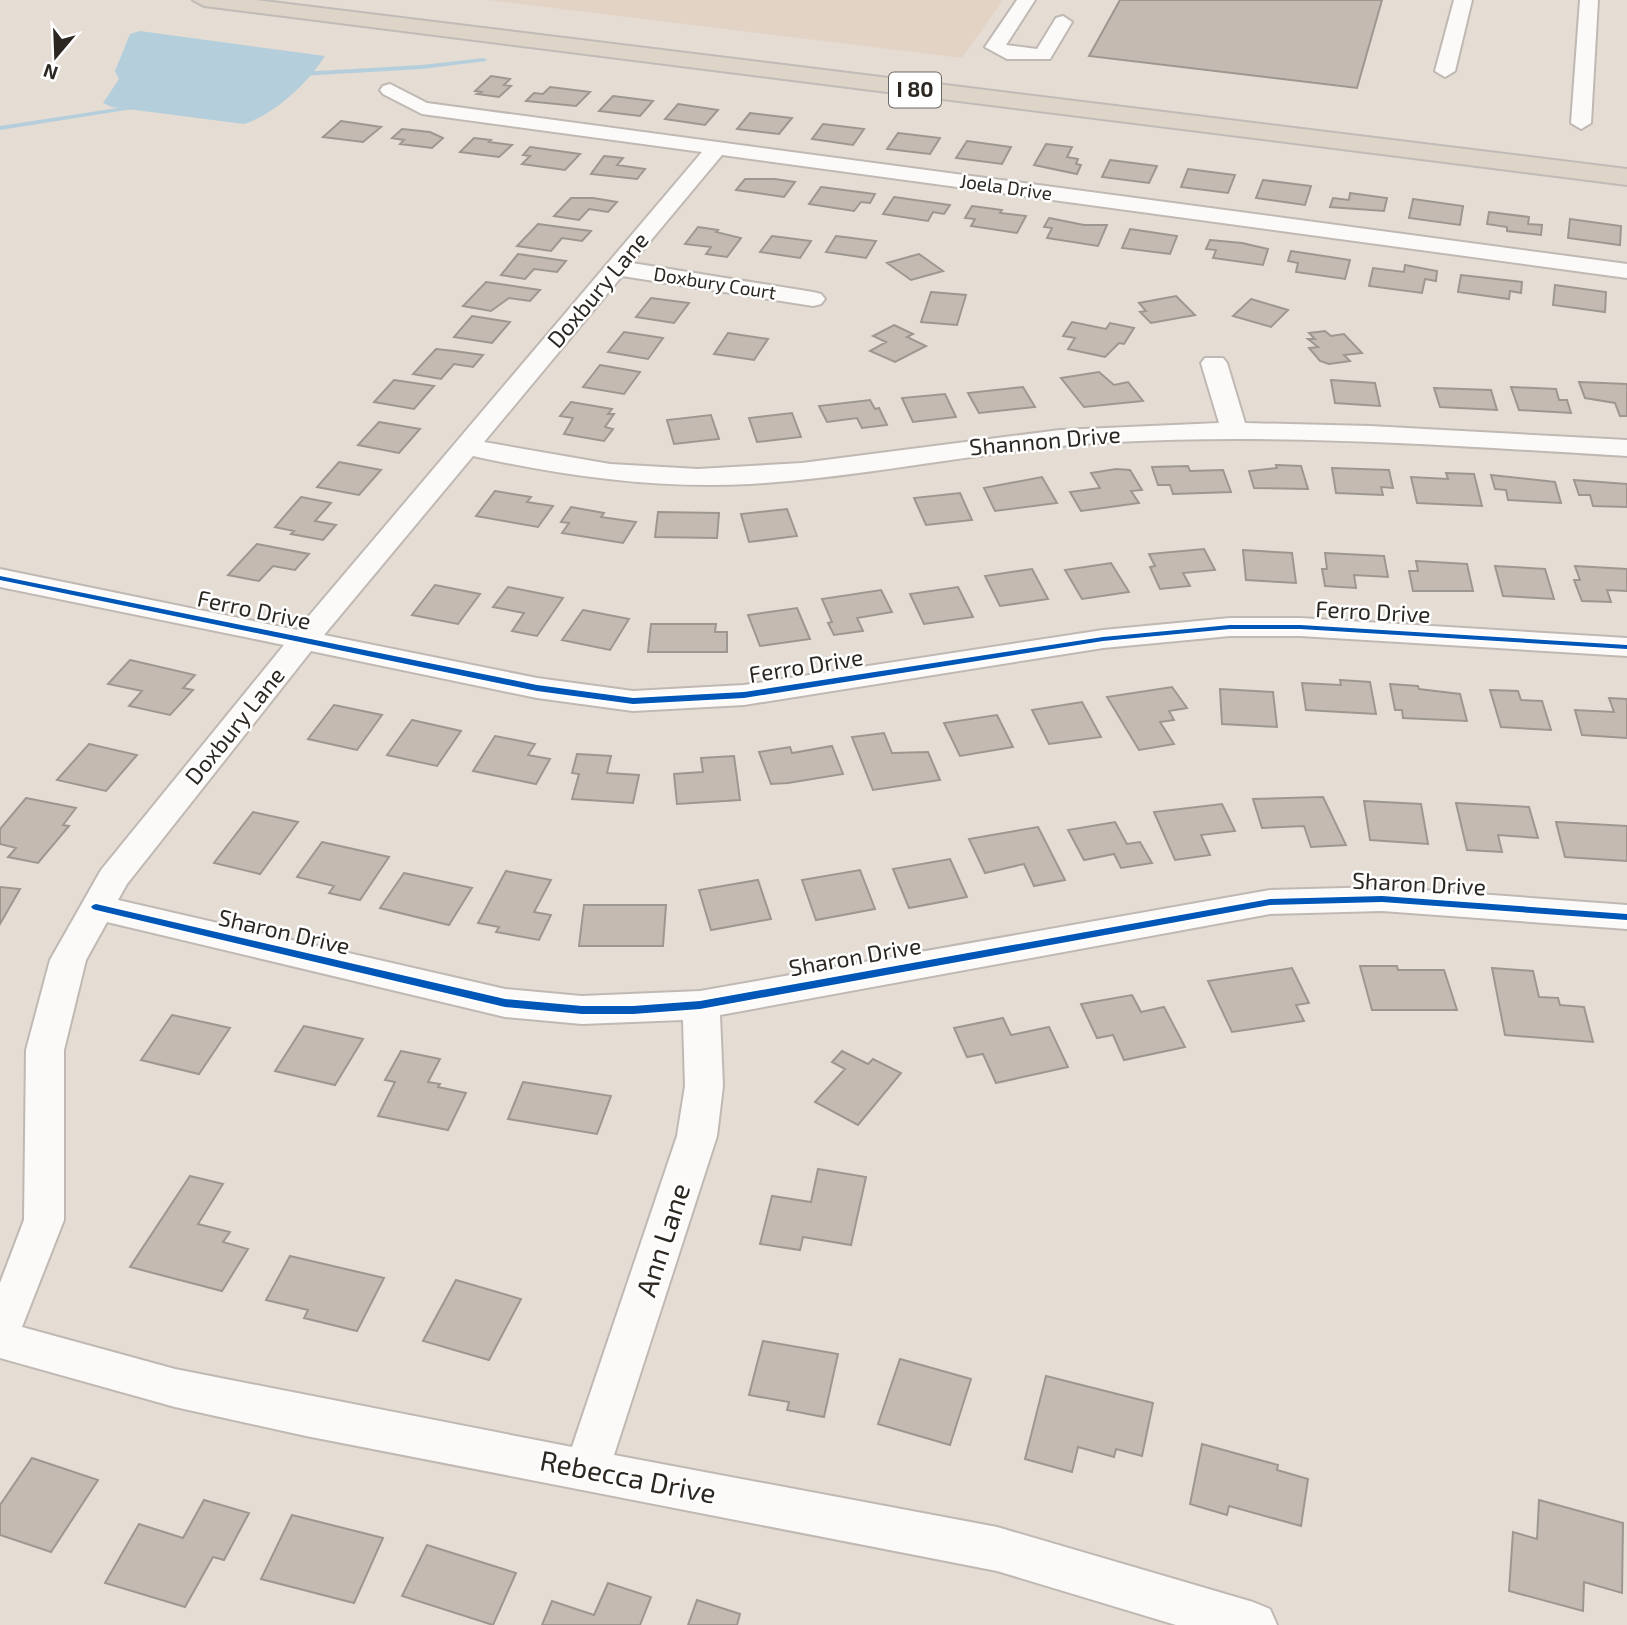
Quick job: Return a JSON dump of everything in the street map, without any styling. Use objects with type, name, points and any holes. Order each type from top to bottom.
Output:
[{"type":"highway","name":"I 80","points":[[204,0],[1627,177]]},
{"type":"highway","name":"I 80","points":[[279,0],[1627,167]]},
{"type":"street","points":[[1026,0],[995,47],[1007,53],[1043,55],[1063,22]]},
{"type":"street","points":[[1445,71],[1463,0]]},
{"type":"street","points":[[1581,123],[1589,0]]},
{"type":"street","name":"Joela Drive","points":[[390,90],[422,108],[1627,271]]},
{"type":"street","name":"Doxbury Lane","points":[[0,1329],[24,1276],[44,1220],[45,1050],[68,960],[113,878],[304,640],[717,148]]},
{"type":"street","name":"Doxbury Court","points":[[617,268],[813,299]]},
{"type":"street","points":[[1214,363],[1234,430]]},
{"type":"street","name":"Shannon Drive","points":[[466,446],[592,470],[699,477],[810,470],[1054,439],[1234,430],[1627,448]]},
{"type":"street","name":"Ferro Drive","points":[[0,578],[537,688],[633,701],[744,695],[1103,639],[1230,626],[1300,627],[1627,647]]},
{"type":"street","name":"Sharon Drive","points":[[96,907],[505,1003],[582,1010],[633,1010],[700,1005],[1270,902],[1382,899],[1627,917]]},
{"type":"street","name":"Ann Lane","points":[[587,1469],[697,1136],[704,1103],[707,1065],[700,1005]]},
{"type":"street","name":"Rebecca Drive","points":[[0,1340],[175,1388],[997,1549],[1253,1625]]},
{"type":"shaded area","points":[[488,0],[1003,0],[962,58]]},
{"type":"water","points":[[140,31],[325,56],[310,77],[290,96],[267,113],[244,124],[112,107],[103,103],[119,79],[115,71],[130,34]]},
{"type":"building","points":[[1120,0],[1382,0],[1357,88],[1089,56]]},
{"type":"building","points":[[491,76],[510,79],[504,85],[511,86],[499,97],[477,94],[481,92],[475,91]]},
{"type":"building","points":[[550,87],[590,92],[576,106],[526,101],[534,93],[543,94]]},
{"type":"building","points":[[613,96],[653,101],[640,116],[599,111]]},
{"type":"building","points":[[678,104],[718,110],[705,125],[665,119]]},
{"type":"building","points":[[750,113],[792,118],[779,134],[737,129]]},
{"type":"building","points":[[341,121],[381,127],[363,142],[323,137]]},
{"type":"building","points":[[823,124],[864,129],[853,145],[812,139]]},
{"type":"building","points":[[402,129],[430,132],[443,138],[432,148],[400,144],[404,140],[392,138]]},
{"type":"building","points":[[898,133],[940,138],[930,154],[887,149]]},
{"type":"building","points":[[474,138],[512,145],[499,157],[460,152]]},
{"type":"building","points":[[967,141],[1011,147],[1002,164],[956,158]]},
{"type":"building","points":[[1046,144],[1072,147],[1067,157],[1078,159],[1076,164],[1081,165],[1077,174],[1034,165]]},
{"type":"building","points":[[530,147],[580,154],[565,170],[522,164],[530,156],[523,155]]},
{"type":"building","points":[[604,156],[623,158],[617,165],[645,169],[637,179],[591,174]]},
{"type":"building","points":[[1110,160],[1157,166],[1149,183],[1102,177]]},
{"type":"building","points":[[1188,169],[1235,175],[1228,193],[1181,187]]},
{"type":"building","points":[[745,179],[795,182],[784,197],[736,190]]},
{"type":"building","points":[[1263,180],[1311,186],[1305,205],[1256,198]]},
{"type":"building","points":[[821,187],[875,194],[870,203],[861,202],[854,211],[809,204]]},
{"type":"building","points":[[1350,193],[1387,198],[1384,211],[1330,207],[1333,198],[1349,200]]},
{"type":"building","points":[[894,197],[950,205],[944,214],[933,212],[928,221],[883,214]]},
{"type":"building","points":[[571,198],[617,202],[608,212],[589,209],[579,220],[554,216]]},
{"type":"building","points":[[1413,199],[1463,206],[1460,225],[1409,218]]},
{"type":"building","points":[[972,206],[1026,216],[1017,233],[971,226],[975,219],[965,218]]},
{"type":"building","points":[[1489,212],[1529,217],[1528,224],[1542,225],[1541,235],[1507,231],[1507,227],[1487,224]]},
{"type":"building","points":[[1049,218],[1084,225],[1107,225],[1098,246],[1047,238],[1052,228],[1044,227]]},
{"type":"building","points":[[1570,219],[1621,226],[1620,245],[1568,238]]},
{"type":"building","points":[[538,224],[591,231],[582,241],[562,238],[551,251],[517,246]]},
{"type":"building","points":[[698,227],[741,238],[727,257],[706,254],[711,247],[685,244]]},
{"type":"building","points":[[1130,229],[1177,236],[1170,254],[1122,248]]},
{"type":"building","points":[[772,236],[811,241],[800,258],[760,252]]},
{"type":"building","points":[[836,236],[876,241],[866,258],[826,252]]},
{"type":"building","points":[[1210,240],[1268,249],[1263,265],[1213,258],[1216,250],[1206,249]]},
{"type":"building","points":[[1291,251],[1350,260],[1345,279],[1296,272],[1298,263],[1288,261]]},
{"type":"building","points":[[518,254],[566,261],[557,272],[534,269],[525,279],[501,275]]},
{"type":"building","points":[[919,254],[943,271],[911,280],[887,263]]},
{"type":"building","points":[[1405,265],[1437,271],[1436,281],[1425,279],[1422,293],[1369,286],[1373,268],[1404,272]]},
{"type":"building","points":[[1461,275],[1522,282],[1521,293],[1510,291],[1509,299],[1458,292]]},
{"type":"building","points":[[486,282],[540,290],[530,301],[509,298],[491,311],[463,306]]},
{"type":"building","points":[[1555,285],[1606,292],[1605,312],[1553,305]]},
{"type":"building","points":[[931,292],[966,295],[957,325],[921,322]]},
{"type":"building","points":[[1176,296],[1195,315],[1151,323],[1140,312],[1146,311],[1139,303]]},
{"type":"building","points":[[651,298],[689,303],[674,323],[636,317]]},
{"type":"building","points":[[1251,299],[1288,310],[1271,327],[1233,316]]},
{"type":"building","points":[[472,316],[510,322],[492,343],[454,337]]},
{"type":"building","points":[[1072,322],[1106,329],[1110,323],[1134,328],[1124,344],[1119,343],[1105,357],[1068,349],[1075,338],[1063,336]]},
{"type":"building","points":[[894,325],[913,334],[907,337],[926,346],[895,362],[870,351],[886,342],[873,336]]},
{"type":"building","points":[[1325,331],[1331,336],[1344,334],[1362,353],[1344,355],[1350,361],[1329,364],[1320,361],[1309,348],[1318,347],[1308,339],[1315,339],[1309,333]]},
{"type":"building","points":[[624,332],[663,338],[648,359],[608,352]]},
{"type":"building","points":[[728,333],[768,339],[754,360],[714,354]]},
{"type":"building","points":[[436,349],[483,355],[473,367],[454,364],[441,379],[413,374]]},
{"type":"building","points":[[600,365],[640,372],[624,394],[583,387]]},
{"type":"building","points":[[1099,372],[1114,385],[1128,382],[1143,401],[1084,407],[1061,378]]},
{"type":"building","points":[[394,380],[434,386],[414,409],[374,402]]},
{"type":"building","points":[[1331,380],[1375,383],[1380,406],[1335,403]]},
{"type":"building","points":[[1579,382],[1627,384],[1627,416],[1620,416],[1615,403],[1585,398]]},
{"type":"building","points":[[1023,387],[1035,407],[979,413],[968,393]]},
{"type":"building","points":[[1511,387],[1556,389],[1559,400],[1567,400],[1571,413],[1519,410]]},
{"type":"building","points":[[1434,388],[1491,390],[1497,410],[1440,407]]},
{"type":"building","points":[[945,394],[956,417],[913,422],[902,398]]},
{"type":"building","points":[[870,400],[875,409],[879,408],[887,425],[862,428],[857,418],[827,422],[819,406]]},
{"type":"building","points":[[571,402],[612,409],[608,414],[614,414],[605,427],[613,429],[604,441],[564,434],[573,418],[560,416]]},
{"type":"building","points":[[792,413],[801,437],[757,442],[749,418]]},
{"type":"building","points":[[711,415],[719,439],[674,444],[667,420]]},
{"type":"building","points":[[379,422],[420,429],[399,453],[358,445]]},
{"type":"building","points":[[339,462],[381,470],[359,495],[317,487]]},
{"type":"building","points":[[1276,465],[1301,466],[1308,489],[1254,488],[1249,471],[1277,468]]},
{"type":"building","points":[[1188,466],[1190,471],[1223,470],[1231,492],[1173,494],[1170,485],[1158,485],[1152,467]]},
{"type":"building","points":[[1332,468],[1389,470],[1393,488],[1381,487],[1383,495],[1336,493]]},
{"type":"building","points":[[1130,470],[1142,490],[1131,491],[1139,503],[1081,511],[1070,492],[1100,488],[1091,473]]},
{"type":"building","points":[[1446,473],[1474,474],[1482,506],[1417,503],[1411,477],[1448,479]]},
{"type":"building","points":[[1491,475],[1555,482],[1561,503],[1508,500],[1506,490],[1495,489]]},
{"type":"building","points":[[1042,477],[1057,503],[995,511],[984,488]]},
{"type":"building","points":[[1574,480],[1627,484],[1627,507],[1593,506],[1590,495],[1579,495]]},
{"type":"building","points":[[495,491],[531,497],[527,502],[553,506],[538,527],[476,516]]},
{"type":"building","points":[[960,493],[972,520],[926,525],[914,498]]},
{"type":"building","points":[[301,497],[331,503],[315,521],[336,525],[323,540],[291,534],[294,531],[275,527]]},
{"type":"building","points":[[571,507],[604,513],[601,517],[636,522],[623,543],[562,533],[569,523],[561,522]]},
{"type":"building","points":[[787,509],[797,536],[749,542],[741,514]]},
{"type":"building","points":[[658,512],[719,513],[717,538],[655,537]]},
{"type":"building","points":[[257,544],[309,554],[295,570],[273,566],[259,581],[228,575]]},
{"type":"building","points":[[1204,549],[1215,570],[1183,573],[1190,586],[1160,589],[1150,567],[1155,566],[1149,554]]},
{"type":"building","points":[[1243,550],[1292,553],[1296,583],[1246,580]]},
{"type":"building","points":[[1325,553],[1384,556],[1388,577],[1354,575],[1356,588],[1325,586],[1322,569],[1327,569]]},
{"type":"building","points":[[1416,561],[1467,564],[1473,591],[1413,591],[1409,571],[1418,571]]},
{"type":"building","points":[[1111,563],[1129,592],[1082,599],[1065,570]]},
{"type":"building","points":[[1495,566],[1545,569],[1554,599],[1503,596]]},
{"type":"building","points":[[1575,566],[1627,569],[1627,591],[1607,590],[1611,602],[1582,601],[1574,580],[1580,580]]},
{"type":"building","points":[[1032,569],[1048,599],[1000,606],[985,576]]},
{"type":"building","points":[[435,585],[480,594],[458,624],[412,615]]},
{"type":"building","points":[[508,587],[563,598],[537,636],[512,631],[524,613],[493,607]]},
{"type":"building","points":[[958,587],[973,617],[924,624],[910,594]]},
{"type":"building","points":[[881,590],[892,612],[857,618],[863,631],[834,635],[828,623],[832,622],[822,599]]},
{"type":"building","points":[[797,608],[810,639],[760,646],[748,615]]},
{"type":"building","points":[[583,610],[629,619],[610,650],[562,640]]},
{"type":"building","points":[[651,624],[716,624],[715,632],[727,632],[727,652],[648,652]]},
{"type":"building","points":[[130,660],[195,675],[183,688],[193,690],[170,715],[129,706],[142,691],[108,684]]},
{"type":"building","points":[[1340,680],[1370,682],[1376,714],[1306,710],[1302,683],[1341,685]]},
{"type":"building","points":[[1390,684],[1460,694],[1467,721],[1403,718],[1402,710],[1395,710]]},
{"type":"building","points":[[1172,687],[1187,708],[1169,711],[1174,720],[1160,722],[1174,744],[1139,750],[1107,697]]},
{"type":"building","points":[[1220,689],[1273,692],[1277,727],[1222,724]]},
{"type":"building","points":[[1490,690],[1518,691],[1521,700],[1542,701],[1551,730],[1501,727]]},
{"type":"building","points":[[1609,698],[1627,699],[1627,738],[1582,735],[1575,710],[1614,712]]},
{"type":"building","points":[[1082,702],[1101,737],[1049,744],[1032,710]]},
{"type":"building","points":[[334,705],[382,715],[357,750],[308,739]]},
{"type":"building","points":[[997,715],[1013,747],[960,756],[944,723]]},
{"type":"building","points":[[412,720],[461,731],[437,766],[387,755]]},
{"type":"building","points":[[884,733],[892,753],[928,752],[940,780],[873,790],[852,737]]},
{"type":"building","points":[[495,736],[535,744],[528,755],[550,759],[536,784],[473,771]]},
{"type":"building","points":[[89,744],[137,755],[106,791],[57,780]]},
{"type":"building","points":[[832,746],[843,774],[788,783],[771,784],[759,752],[790,747],[792,753]]},
{"type":"building","points":[[577,754],[611,756],[607,773],[639,775],[633,803],[572,799],[579,774],[572,773]]},
{"type":"building","points":[[734,756],[740,800],[677,804],[674,774],[703,772],[701,758]]},
{"type":"building","points":[[1323,797],[1346,845],[1311,847],[1304,826],[1262,828],[1253,799]]},
{"type":"building","points":[[26,798],[76,808],[63,825],[69,826],[38,863],[8,857],[16,848],[0,844],[0,829]]},
{"type":"building","points":[[1364,801],[1421,804],[1428,844],[1370,840]]},
{"type":"building","points":[[1456,803],[1529,807],[1538,838],[1498,835],[1502,852],[1467,850]]},
{"type":"building","points":[[1222,804],[1235,831],[1201,835],[1210,855],[1175,860],[1154,812]]},
{"type":"building","points":[[253,812],[298,822],[260,874],[214,863]]},
{"type":"building","points":[[1115,822],[1127,844],[1140,842],[1152,863],[1121,868],[1114,854],[1084,860],[1068,830]]},
{"type":"building","points":[[1556,822],[1627,826],[1627,861],[1565,857]]},
{"type":"building","points":[[1038,827],[1065,880],[1034,886],[1024,864],[985,873],[969,839]]},
{"type":"building","points":[[322,842],[389,857],[360,900],[329,893],[334,886],[297,877]]},
{"type":"building","points":[[950,859],[967,897],[909,908],[893,869]]},
{"type":"building","points":[[860,870],[875,909],[816,920],[802,880]]},
{"type":"building","points":[[506,871],[551,880],[534,912],[551,915],[539,940],[496,932],[499,927],[478,923]]},
{"type":"building","points":[[404,873],[472,888],[449,925],[380,908]]},
{"type":"building","points":[[758,880],[771,919],[711,930],[699,890]]},
{"type":"building","points":[[0,887],[20,889],[0,924]]},
{"type":"building","points":[[584,905],[666,905],[663,946],[579,946]]},
{"type":"building","points":[[1360,966],[1397,966],[1398,970],[1444,970],[1457,1010],[1372,1010]]},
{"type":"building","points":[[1292,968],[1309,1003],[1296,1005],[1304,1021],[1232,1032],[1208,981]]},
{"type":"building","points":[[1492,968],[1533,971],[1539,997],[1558,998],[1560,1005],[1584,1007],[1593,1042],[1505,1035]]},
{"type":"building","points":[[1132,995],[1141,1012],[1164,1007],[1185,1047],[1124,1060],[1113,1035],[1097,1038],[1081,1004]]},
{"type":"building","points":[[172,1015],[230,1028],[199,1074],[141,1060]]},
{"type":"building","points":[[1003,1018],[1011,1035],[1049,1027],[1068,1067],[996,1083],[983,1054],[967,1057],[954,1028]]},
{"type":"building","points":[[304,1026],[363,1039],[335,1085],[275,1071]]},
{"type":"building","points":[[401,1051],[440,1059],[428,1082],[466,1093],[448,1130],[378,1116],[395,1082],[385,1080]]},
{"type":"building","points":[[842,1051],[868,1064],[873,1059],[901,1073],[858,1125],[815,1102],[845,1069],[832,1062]]},
{"type":"building","points":[[523,1082],[611,1096],[597,1134],[508,1119]]},
{"type":"building","points":[[818,1169],[866,1177],[851,1245],[803,1237],[800,1250],[760,1244],[772,1196],[811,1202]]},
{"type":"building","points":[[190,1176],[223,1184],[198,1224],[230,1232],[223,1242],[248,1249],[222,1291],[130,1267]]},
{"type":"building","points":[[290,1256],[384,1278],[357,1331],[304,1318],[308,1310],[266,1300]]},
{"type":"building","points":[[456,1280],[521,1299],[489,1360],[423,1341]]},
{"type":"building","points":[[763,1341],[838,1354],[824,1417],[787,1410],[789,1402],[749,1395]]},
{"type":"building","points":[[900,1359],[971,1379],[950,1445],[878,1424]]},
{"type":"building","points":[[1046,1376],[1153,1403],[1142,1456],[1116,1449],[1114,1457],[1078,1447],[1072,1472],[1025,1459]]},
{"type":"building","points":[[1202,1444],[1278,1465],[1277,1470],[1308,1479],[1301,1526],[1229,1506],[1227,1515],[1190,1504]]},
{"type":"building","points":[[32,1458],[98,1480],[51,1552],[0,1535],[0,1505]]},
{"type":"building","points":[[204,1500],[249,1513],[224,1560],[213,1557],[185,1607],[105,1583],[139,1524],[183,1538]]},
{"type":"building","points":[[1539,1500],[1623,1523],[1622,1593],[1584,1582],[1583,1611],[1509,1591],[1513,1532],[1537,1539]]},
{"type":"building","points":[[292,1515],[383,1538],[354,1603],[261,1579]]},
{"type":"building","points":[[427,1545],[516,1573],[493,1625],[402,1596]]},
{"type":"building","points":[[608,1583],[651,1597],[640,1625],[542,1625],[552,1601],[594,1615]]},
{"type":"building","points":[[697,1600],[740,1614],[737,1625],[688,1625]]},
{"type":"waterway","points":[[301,74],[422,67],[484,60]]},
{"type":"waterway","points":[[0,128],[137,107]]},
{"type":"cycle path","points":[[0,578],[537,688],[633,701],[744,695],[1103,639],[1230,627],[1300,627],[1627,647]]},
{"type":"cycle path","points":[[96,907],[505,1003],[582,1010],[633,1010],[700,1005],[1270,902],[1382,899],[1627,917]]}]
